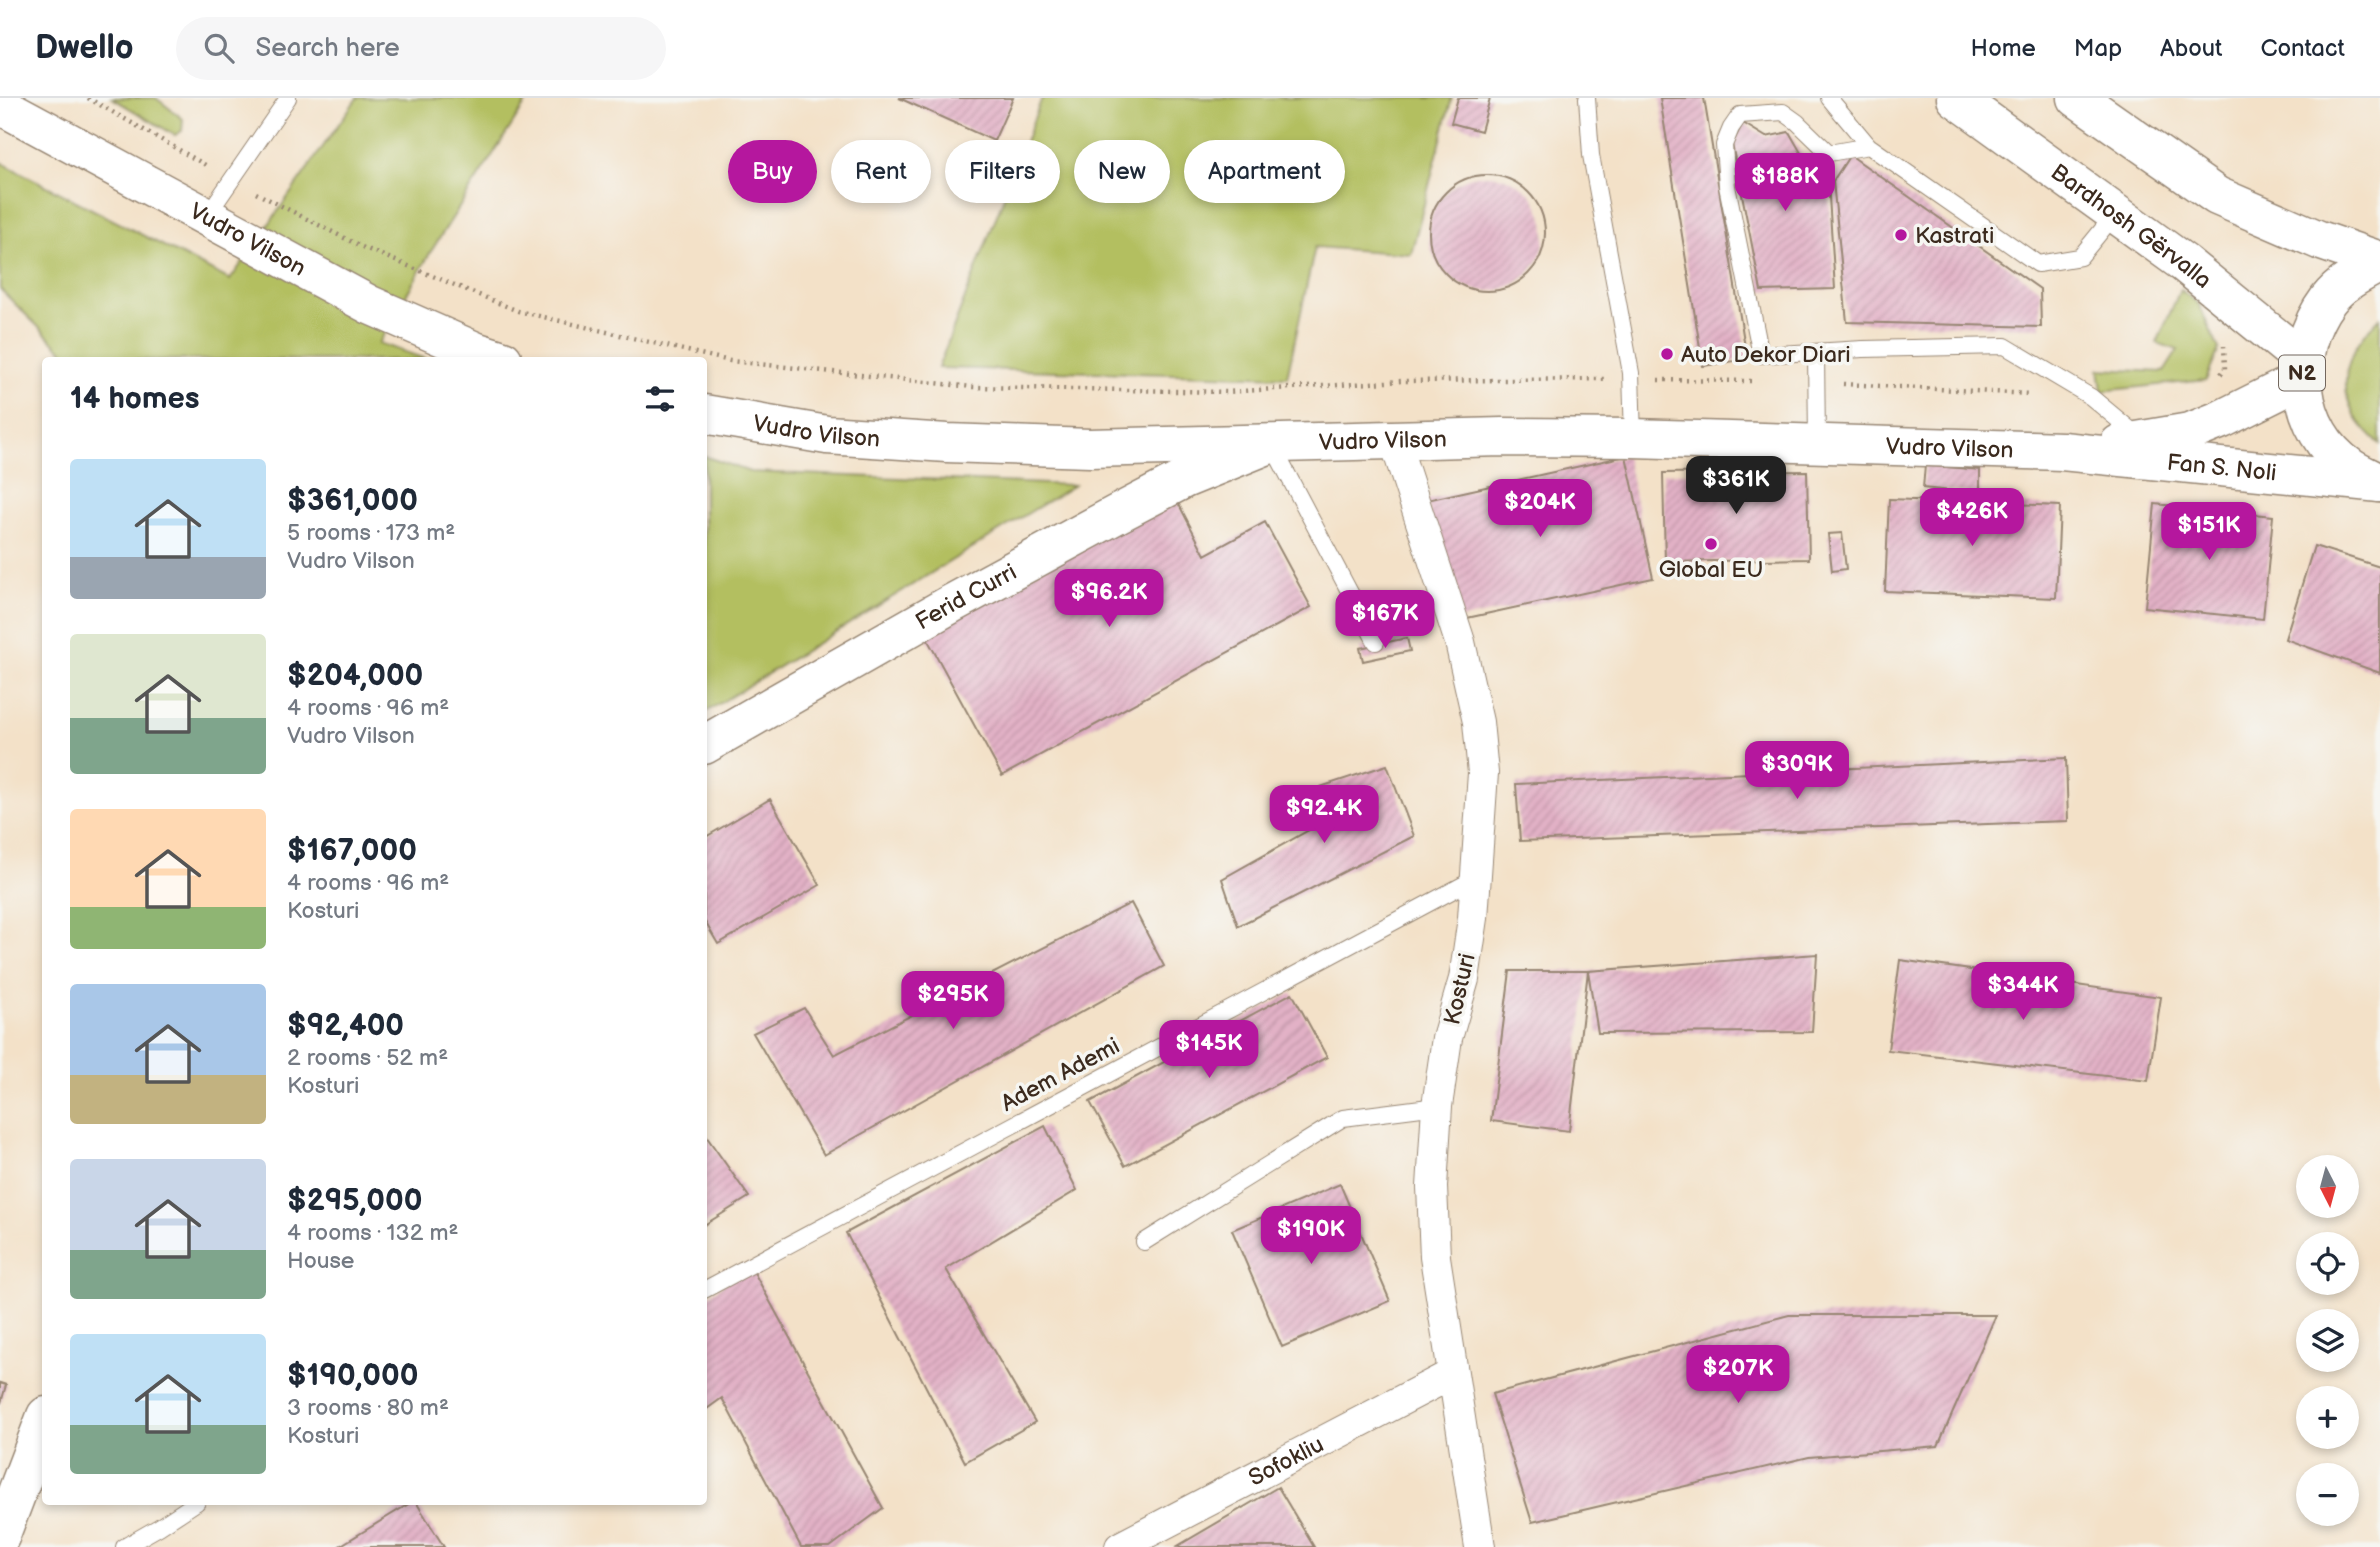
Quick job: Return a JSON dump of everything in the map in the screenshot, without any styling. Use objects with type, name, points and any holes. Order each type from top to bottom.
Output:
[{"type":"main road","name":"Bardhosh Gërvalla","points":[[1956,98],[2184,263],[2302,369]]},
{"type":"main road","name":"N2","points":[[2077,98],[2217,196],[2319,240],[2380,262]]},
{"type":"main road","name":"Vudro Vilson","points":[[0,105],[370,305],[494,357]]},
{"type":"main road","name":"N2","points":[[2380,262],[2353,277],[2329,299],[2311,327],[2302,369],[2309,413],[2326,443],[2350,468],[2380,483]]},
{"type":"main road","points":[[2062,452],[2190,432],[2222,419],[2302,369]]},
{"type":"main road","name":"Vudro Vilson","points":[[707,415],[827,435],[947,443],[1090,447],[1502,437],[1633,438],[2062,452]]},
{"type":"main road","name":"Ferid Curri","points":[[707,743],[926,618],[1117,514],[1184,479],[1271,443]]},
{"type":"main road","name":"Fan S. Noli","points":[[2062,452],[2380,483]]},
{"type":"main road","points":[[0,1537],[42,1427]]},
{"type":"street","name":"Kosturi","points":[[1394,439],[1460,642],[1478,722],[1483,773],[1473,918],[1464,979],[1447,1038],[1437,1106],[1432,1187],[1434,1257],[1480,1547]]},
{"type":"street","name":"Sofokliu","points":[[1120,1547],[1452,1374]]},
{"type":"lane","points":[[206,216],[288,98]]},
{"type":"lane","points":[[1587,98],[1591,155],[1632,379],[1633,438]]},
{"type":"lane","points":[[1829,98],[1869,146],[2038,264],[2080,257],[2115,214]]},
{"type":"lane","points":[[1869,146],[1829,153],[1783,112],[1740,115],[1731,128],[1724,145],[1727,186],[1761,355],[2005,346],[2091,397],[2144,440]]},
{"type":"lane","points":[[1816,352],[1817,443]]},
{"type":"lane","points":[[1271,443],[1376,642]]},
{"type":"lane","name":"Adem Ademi","points":[[707,1288],[1476,878]]},
{"type":"lane","points":[[1144,1241],[1343,1118],[1437,1106]]},
{"type":"lane","points":[[124,1547],[192,1505]]},
{"type":"path","points":[[88,98],[231,180],[362,247],[518,311],[730,361],[973,387],[1214,392],[1402,381],[1757,381]]},
{"type":"path","points":[[2219,378],[2225,369],[2224,342]]},
{"type":"path","points":[[1816,383],[2091,397]]},
{"type":"green space","points":[[112,98],[156,98],[183,119],[182,131],[175,135]]},
{"type":"green space","points":[[357,98],[529,98],[430,253],[379,343],[419,357],[69,357],[0,289],[0,162],[230,280]]},
{"type":"green space","points":[[1042,98],[1452,98],[1411,254],[1315,247],[1287,377],[938,368],[1002,203],[1060,203],[1060,140],[1026,140]]},
{"type":"green space","points":[[2180,290],[2198,303],[2219,349],[2206,380],[2102,391],[2099,369],[2164,372],[2178,350],[2157,343]]},
{"type":"green space","points":[[2380,318],[2380,444],[2364,429],[2354,413],[2348,398],[2346,381],[2348,365],[2355,349]]},
{"type":"green space","points":[[707,457],[750,472],[1074,485],[707,711]]},
{"type":"building","points":[[899,98],[1013,98],[994,140]]},
{"type":"building","points":[[1458,98],[1490,98],[1481,131],[1451,123]]},
{"type":"building","points":[[1660,98],[1704,98],[1747,359],[1703,366]]},
{"type":"building","points":[[1743,123],[1766,137],[1789,132],[1804,158],[1828,181],[1835,289],[1761,291],[1732,144]]},
{"type":"building","name":"Kastrati","points":[[1850,155],[2040,289],[2041,327],[1847,322],[1833,181]]},
{"type":"building","points":[[1487,175],[1509,179],[1528,192],[1541,211],[1545,233],[1541,255],[1528,274],[1509,287],[1487,291],[1465,287],[1446,274],[1433,255],[1429,233],[1433,211],[1446,192],[1465,179]]},
{"type":"building","points":[[1626,456],[1653,578],[1453,621],[1427,500]]},
{"type":"building","points":[[1925,465],[1980,470],[1980,494],[1923,488]]},
{"type":"building","points":[[1807,471],[1809,559],[1665,562],[1663,473]]},
{"type":"building","points":[[1173,493],[1205,555],[1265,522],[1311,607],[1002,776],[925,635]]},
{"type":"building","points":[[1889,499],[2060,506],[2056,598],[1885,591]]},
{"type":"building","points":[[2155,504],[2273,516],[2263,619],[2145,607]]},
{"type":"building","points":[[1842,533],[1846,569],[1832,571],[1828,534]]},
{"type":"building","points":[[2314,546],[2380,567],[2380,673],[2285,639]]},
{"type":"building","points":[[1407,638],[1410,651],[1363,661],[1360,648]]},
{"type":"building","points":[[2066,758],[2068,821],[1520,841],[1516,784]]},
{"type":"building","points":[[1387,765],[1414,836],[1238,926],[1222,879],[1332,817],[1320,787]]},
{"type":"building","points":[[770,799],[820,885],[718,944],[707,925],[707,836]]},
{"type":"building","points":[[1131,903],[1164,966],[824,1155],[753,1033],[804,1008],[834,1055]]},
{"type":"building","points":[[1817,954],[1812,1032],[1598,1033],[1588,971]]},
{"type":"building","points":[[1900,960],[2161,997],[2148,1081],[1888,1050]]},
{"type":"building","points":[[1510,971],[1588,971],[1569,1131],[1491,1121]]},
{"type":"building","points":[[1292,993],[1327,1057],[1125,1166],[1090,1102]]},
{"type":"building","points":[[1045,1126],[1077,1190],[946,1269],[1035,1422],[965,1462],[846,1233]]},
{"type":"building","points":[[707,1137],[749,1197],[707,1223]]},
{"type":"building","points":[[1340,1184],[1390,1301],[1282,1347],[1232,1230]]},
{"type":"building","points":[[750,1265],[883,1508],[830,1547],[801,1547],[722,1398],[707,1409],[707,1297]]},
{"type":"building","points":[[1789,1315],[1996,1315],[1938,1446],[1809,1457],[1532,1522],[1492,1394]]},
{"type":"building","points":[[0,1383],[6,1385],[1,1403],[0,1403]]},
{"type":"building","points":[[1278,1487],[1314,1547],[1176,1547]]},
{"type":"building","points":[[407,1505],[418,1505],[444,1547],[338,1547]]},
{"type":"place","name":"Kastrati","points":[[1901,235]]},
{"type":"place","name":"Auto Dekor Diari","points":[[1667,354]]},
{"type":"place","name":"Global EU","points":[[1711,544]]}]
